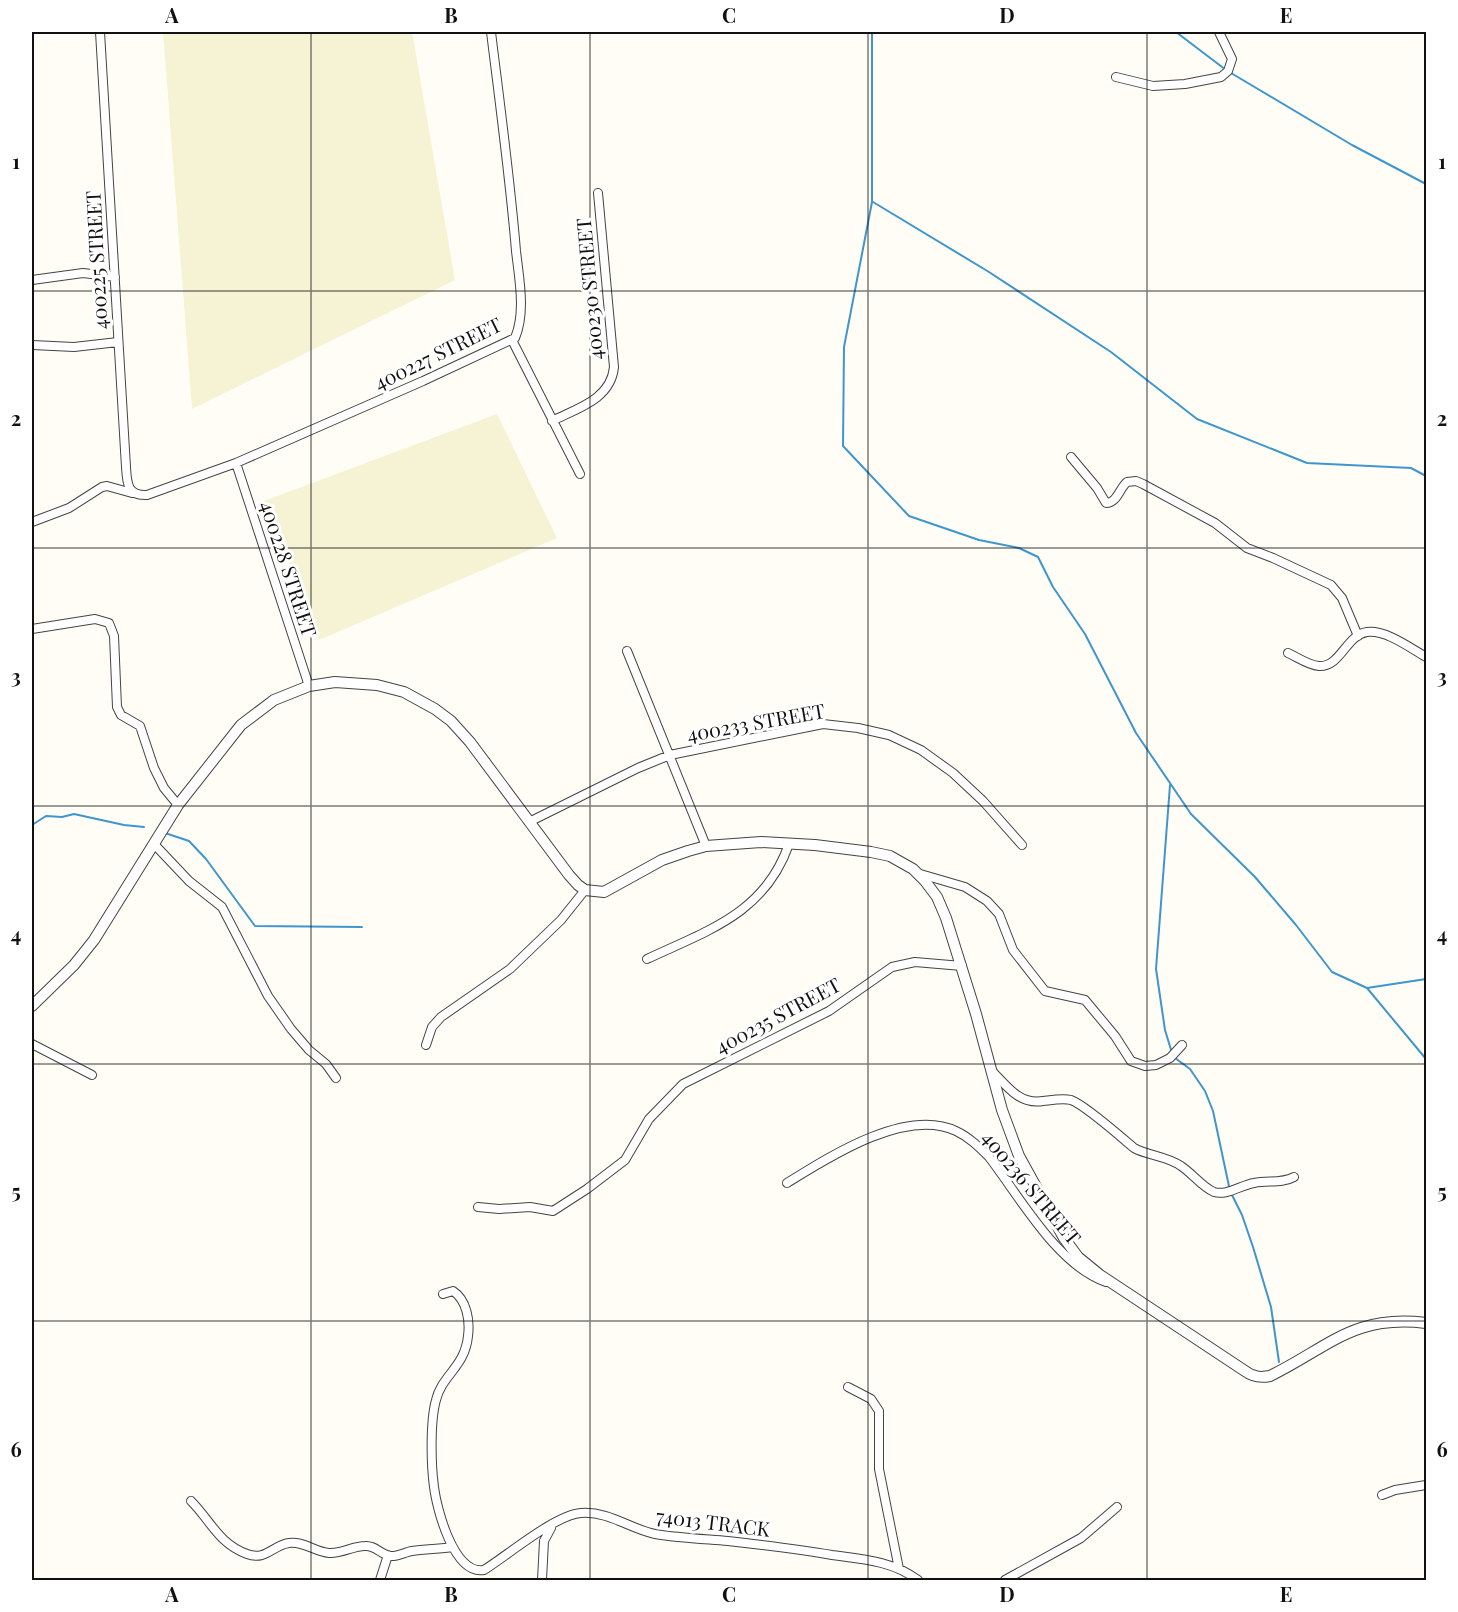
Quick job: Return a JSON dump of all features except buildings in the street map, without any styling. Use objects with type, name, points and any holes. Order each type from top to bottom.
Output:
[{"type":"street","points":[[91,32],[100,33]]},
{"type":"street","name":"400227 STREET","points":[[135,494],[147,495],[236,463],[512,340],[519,323],[519,280],[512,201],[491,32]]},
{"type":"street","points":[[1116,77],[1153,86],[1185,84],[1221,77],[1228,71],[1232,59],[1219,32]]},
{"type":"street","name":"400225 STREET","points":[[100,33],[127,486],[135,494]]},
{"type":"street","name":"400230 STREET","points":[[552,421],[603,393],[611,384],[613,377],[614,367],[598,193]]},
{"type":"street","points":[[32,280],[83,273],[115,277]]},
{"type":"street","points":[[512,340],[580,474]]},
{"type":"street","points":[[32,345],[74,347],[118,342]]},
{"type":"street","points":[[1071,457],[1097,488],[1106,503],[1115,500],[1127,482],[1136,481],[1215,523],[1247,548],[1330,585],[1342,598],[1358,636]]},
{"type":"street","name":"400228 STREET","points":[[236,463],[309,686]]},
{"type":"street","points":[[32,522],[69,508],[102,487],[107,486],[135,494]]},
{"type":"street","points":[[32,629],[95,619],[109,623],[114,636],[117,707],[121,715],[140,726],[154,768],[164,788],[178,805]]},
{"type":"street","points":[[1288,653],[1311,664],[1326,665],[1358,636],[1367,632],[1379,633],[1426,657]]},
{"type":"street","points":[[627,651],[639,667],[670,755],[706,846]]},
{"type":"street","points":[[32,1006],[74,965],[93,940],[178,805],[241,725],[274,700],[309,686],[335,682],[377,685],[404,692],[435,709],[451,721],[470,742],[573,880],[585,890],[604,892],[662,860],[706,846],[761,842],[815,845],[871,852],[903,862],[937,897],[962,966],[1002,1110],[1019,1156],[1064,1238],[1078,1257],[1115,1285],[1252,1376],[1262,1378],[1270,1376],[1355,1329],[1384,1322],[1426,1323]]},
{"type":"street","name":"400233 STREET","points":[[530,822],[638,768],[670,755],[823,724],[858,728],[889,735],[921,750],[953,773],[983,801],[1022,844]]},
{"type":"street","points":[[154,844],[189,881],[222,907],[268,996],[291,1029],[309,1050],[326,1064],[336,1078]]},
{"type":"street","points":[[647,959],[740,913],[757,899],[776,875],[789,844]]},
{"type":"street","points":[[916,873],[965,887],[987,901],[999,914],[1013,951],[1045,991],[1085,1000],[1103,1020],[1131,1061],[1145,1066],[1156,1065],[1170,1058],[1182,1045]]},
{"type":"street","points":[[426,1045],[432,1027],[441,1017],[510,969],[561,920],[585,890]]},
{"type":"street","name":"400235 STREET","points":[[478,1208],[530,1207],[549,1211],[557,1208],[625,1160],[649,1119],[683,1084],[829,1011],[891,967],[915,962],[962,966]]},
{"type":"street","points":[[32,1044],[92,1075]]},
{"type":"street","points":[[991,1070],[1021,1099],[1034,1103],[1060,1099],[1074,1101],[1140,1152],[1170,1159],[1181,1165],[1214,1192],[1225,1192],[1254,1183],[1281,1182],[1294,1177]]},
{"type":"street","name":"400236 STREET","points":[[787,1184],[845,1150],[894,1130],[933,1125],[955,1130],[989,1157],[1072,1263],[1096,1279],[1115,1285]]},
{"type":"street","name":"74013 TRACK","points":[[443,1294],[453,1291],[459,1296],[469,1329],[464,1354],[438,1394],[433,1423],[434,1488],[446,1532],[460,1560],[468,1568],[484,1570],[555,1523],[580,1513],[615,1518],[654,1533],[802,1550],[879,1562],[907,1572],[918,1581]]},
{"type":"street","points":[[848,1387],[871,1400],[879,1411],[879,1469],[900,1569]]},
{"type":"street","points":[[1382,1495],[1395,1490],[1426,1485]]},
{"type":"street","points":[[191,1501],[225,1542],[255,1556],[269,1553],[292,1542],[330,1553],[368,1546],[388,1555],[453,1547]]},
{"type":"street","points":[[1005,1581],[1081,1538],[1118,1507]]},
{"type":"street","points":[[542,1581],[544,1541],[555,1523]]},
{"type":"street","points":[[380,1581],[388,1555]]},
{"type":"shaded area","points":[[163,32],[412,32],[455,280],[192,409]]},
{"type":"shaded area","points":[[497,414],[557,538],[319,640],[264,501]]},
{"type":"waterway","points":[[872,32],[872,202],[844,347],[843,446],[909,516],[979,540],[1019,548],[1038,557],[1053,587],[1085,634],[1136,733],[1191,814],[1255,877],[1332,972],[1367,988],[1426,979]]},
{"type":"waterway","points":[[1176,32],[1226,70]]},
{"type":"waterway","points":[[1231,73],[1352,145],[1426,184]]},
{"type":"waterway","points":[[873,202],[989,272],[1111,352],[1197,419],[1307,463],[1411,468],[1426,476]]},
{"type":"waterway","points":[[1170,785],[1156,969],[1165,1030],[1172,1053]]},
{"type":"waterway","points":[[32,825],[46,816],[62,817],[74,814],[144,827]]},
{"type":"waterway","points":[[165,833],[189,841],[206,859],[255,926],[362,927]]},
{"type":"waterway","points":[[1367,988],[1426,1059]]},
{"type":"waterway","points":[[1175,1058],[1190,1069],[1205,1091],[1213,1111],[1230,1191],[1242,1215],[1271,1307],[1279,1362]]}]
